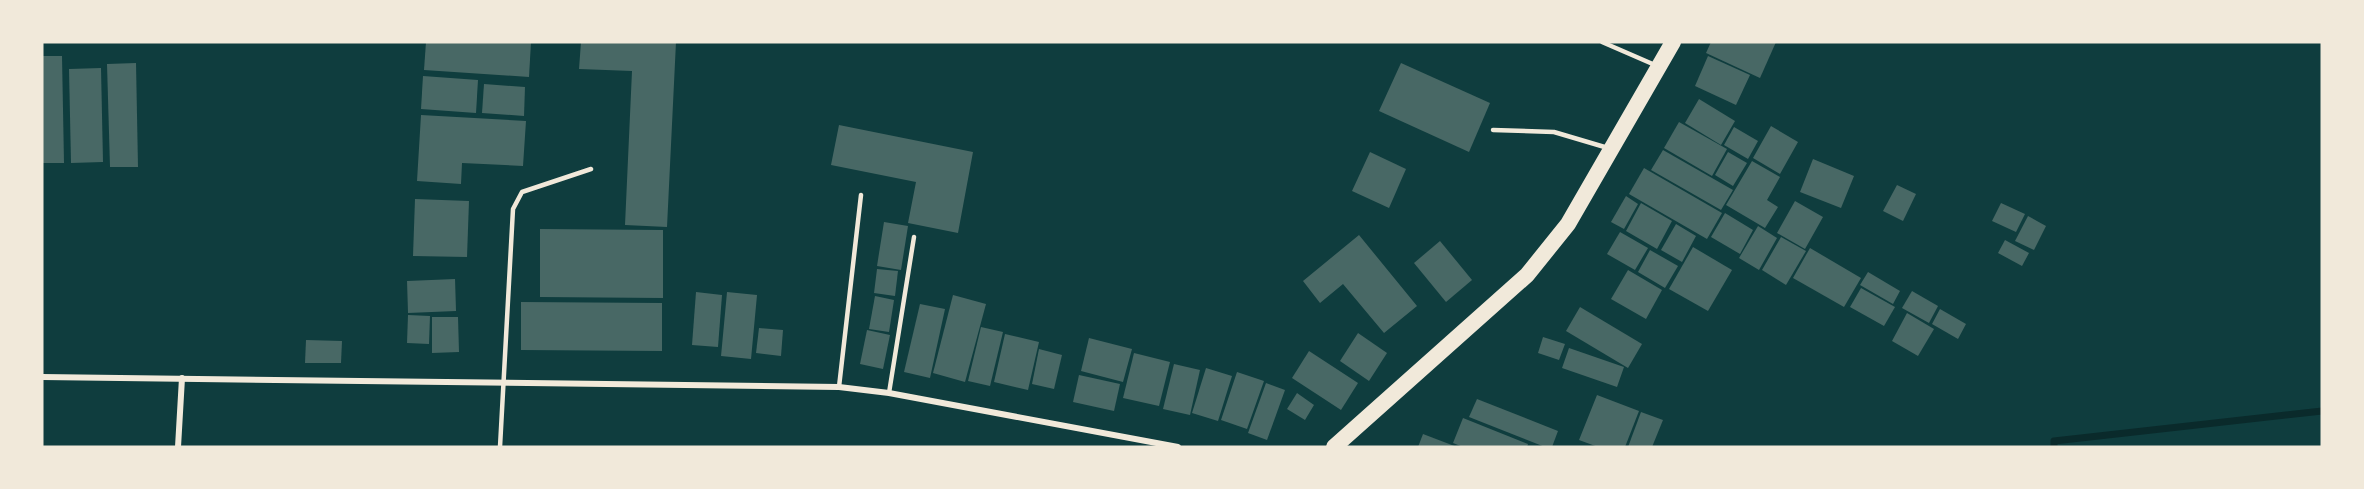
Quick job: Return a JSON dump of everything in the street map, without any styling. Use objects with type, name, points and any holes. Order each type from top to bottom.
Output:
[{"type":"highway","points":[[1334,447],[1527,274],[1568,224],[1673,42]]},
{"type":"street","points":[[42,377],[839,387],[889,393],[1178,447]]},
{"type":"street","points":[[178,447],[182,378]]},
{"type":"lane","points":[[1602,42],[1660,68]]},
{"type":"lane","points":[[1493,130],[1554,132],[1610,149]]},
{"type":"lane","points":[[500,447],[513,209],[516,199],[522,192],[591,169]]},
{"type":"lane","points":[[839,387],[861,195]]},
{"type":"lane","points":[[889,393],[914,237]]},
{"type":"building","points":[[426,42],[531,42],[529,77],[424,70]]},
{"type":"building","points":[[581,42],[676,42],[667,227],[625,225],[632,71],[579,69]]},
{"type":"building","points":[[1711,42],[1776,42],[1760,78],[1706,53]]},
{"type":"building","points":[[42,56],[62,56],[64,163],[42,163]]},
{"type":"building","points":[[1708,56],[1750,75],[1736,105],[1695,86]]},
{"type":"building","points":[[136,63],[138,167],[110,167],[107,64]]},
{"type":"building","points":[[1401,63],[1490,103],[1469,152],[1379,111]]},
{"type":"building","points":[[101,68],[103,162],[71,163],[69,69]]},
{"type":"building","points":[[423,76],[478,80],[476,113],[421,109]]},
{"type":"building","points":[[484,84],[525,87],[524,116],[482,113]]},
{"type":"building","points":[[1699,99],[1735,121],[1721,145],[1685,123]]},
{"type":"building","points":[[421,115],[526,121],[523,166],[462,163],[461,184],[417,181]]},
{"type":"building","points":[[1679,122],[1727,149],[1712,176],[1664,148]]},
{"type":"building","points":[[839,125],[973,152],[958,233],[908,223],[916,182],[831,165]]},
{"type":"building","points":[[1771,126],[1798,142],[1780,174],[1753,158]]},
{"type":"building","points":[[1734,127],[1758,141],[1748,159],[1724,145]]},
{"type":"building","points":[[1663,150],[1733,190],[1721,210],[1651,170]]},
{"type":"building","points":[[1370,152],[1406,169],[1389,208],[1352,191]]},
{"type":"building","points":[[1728,152],[1747,163],[1733,186],[1715,175]]},
{"type":"building","points":[[1813,159],[1854,176],[1841,208],[1800,192]]},
{"type":"building","points":[[1752,161],[1780,177],[1767,200],[1778,207],[1765,228],[1726,205]]},
{"type":"building","points":[[1644,168],[1722,213],[1707,239],[1629,194]]},
{"type":"building","points":[[1897,185],[1916,194],[1903,221],[1883,211]]},
{"type":"building","points":[[1626,196],[1638,204],[1624,229],[1611,222]]},
{"type":"building","points":[[415,199],[469,201],[467,257],[413,256]]},
{"type":"building","points":[[1795,201],[1823,217],[1805,249],[1777,233]]},
{"type":"building","points":[[1641,203],[1672,221],[1657,249],[1626,231]]},
{"type":"building","points":[[2001,203],[2025,214],[2016,232],[1992,221]]},
{"type":"building","points":[[1725,213],[1753,230],[1740,254],[1711,237]]},
{"type":"building","points":[[2028,216],[2046,226],[2034,250],[2015,241]]},
{"type":"building","points":[[884,222],[908,226],[901,270],[877,266]]},
{"type":"building","points":[[1676,224],[1696,236],[1682,262],[1661,250]]},
{"type":"building","points":[[1758,226],[1777,238],[1759,270],[1739,258]]},
{"type":"building","points":[[540,229],[663,230],[663,298],[540,297]]},
{"type":"building","points":[[1620,232],[1648,248],[1635,270],[1607,254]]},
{"type":"building","points":[[1359,235],[1417,306],[1384,333],[1343,284],[1320,303],[1303,281]]},
{"type":"building","points":[[1781,237],[1806,251],[1786,285],[1762,270]]},
{"type":"building","points":[[2005,240],[2029,253],[2022,266],[1998,253]]},
{"type":"building","points":[[1440,241],[1472,280],[1446,302],[1414,263]]},
{"type":"building","points":[[1693,247],[1732,270],[1708,311],[1669,289]]},
{"type":"building","points":[[1810,248],[1861,278],[1844,307],[1793,278]]},
{"type":"building","points":[[1650,250],[1678,266],[1665,288],[1638,272]]},
{"type":"building","points":[[877,269],[898,271],[895,296],[874,293]]},
{"type":"building","points":[[1628,270],[1662,290],[1646,319],[1611,299]]},
{"type":"building","points":[[1868,272],[1900,291],[1893,304],[1860,285]]},
{"type":"building","points":[[455,279],[456,311],[408,313],[407,281]]},
{"type":"building","points":[[1861,288],[1895,307],[1884,326],[1850,307]]},
{"type":"building","points":[[1912,291],[1938,306],[1929,323],[1902,308]]},
{"type":"building","points":[[696,292],[722,295],[718,347],[692,345]]},
{"type":"building","points":[[727,292],[757,295],[751,359],[721,356]]},
{"type":"building","points":[[953,295],[986,304],[965,382],[933,373]]},
{"type":"building","points":[[875,296],[894,300],[889,332],[869,329]]},
{"type":"building","points":[[521,302],[662,303],[662,351],[521,350]]},
{"type":"building","points":[[920,304],[945,309],[930,378],[904,372]]},
{"type":"building","points":[[1580,307],[1642,344],[1628,368],[1566,331]]},
{"type":"building","points":[[1940,309],[1966,324],[1958,339],[1932,324]]},
{"type":"building","points":[[1907,313],[1934,329],[1918,356],[1892,341]]},
{"type":"building","points":[[408,315],[430,316],[429,344],[407,343]]},
{"type":"building","points":[[432,317],[458,317],[459,352],[432,353]]},
{"type":"building","points":[[981,327],[1003,332],[990,386],[968,381]]},
{"type":"building","points":[[759,328],[783,330],[781,356],[756,353]]},
{"type":"building","points":[[867,330],[890,335],[883,369],[860,364]]},
{"type":"building","points":[[1358,333],[1387,353],[1369,381],[1340,361]]},
{"type":"building","points":[[1005,334],[1039,342],[1028,390],[994,382]]},
{"type":"building","points":[[1543,337],[1565,344],[1559,360],[1538,353]]},
{"type":"building","points":[[1089,338],[1132,349],[1123,382],[1081,371]]},
{"type":"building","points":[[306,340],[342,341],[341,363],[305,363]]},
{"type":"building","points":[[1569,348],[1624,367],[1617,387],[1562,368]]},
{"type":"building","points":[[1039,349],[1062,355],[1054,389],[1032,384]]},
{"type":"building","points":[[1309,351],[1358,383],[1341,410],[1292,378]]},
{"type":"building","points":[[1134,353],[1170,362],[1159,406],[1123,398]]},
{"type":"building","points":[[1174,364],[1200,370],[1190,415],[1163,409]]},
{"type":"building","points":[[1206,368],[1232,376],[1218,421],[1192,413]]},
{"type":"building","points":[[1237,372],[1264,381],[1247,429],[1221,420]]},
{"type":"building","points":[[1079,375],[1120,384],[1114,411],[1073,402]]},
{"type":"building","points":[[1266,383],[1285,390],[1267,440],[1248,433]]},
{"type":"building","points":[[1297,393],[1314,405],[1305,420],[1287,409]]},
{"type":"building","points":[[1597,395],[1639,411],[1625,447],[1598,447],[1579,440]]},
{"type":"building","points":[[1477,399],[1558,431],[1552,447],[1545,447],[1469,417]]},
{"type":"building","points":[[1641,412],[1663,420],[1652,447],[1628,447]]},
{"type":"building","points":[[1463,418],[1528,444],[1527,447],[1463,447],[1453,443]]},
{"type":"building","points":[[1423,434],[1457,447],[1418,447]]},
{"type":"waterway","points":[[2054,447],[2054,441],[2322,411]]}]
